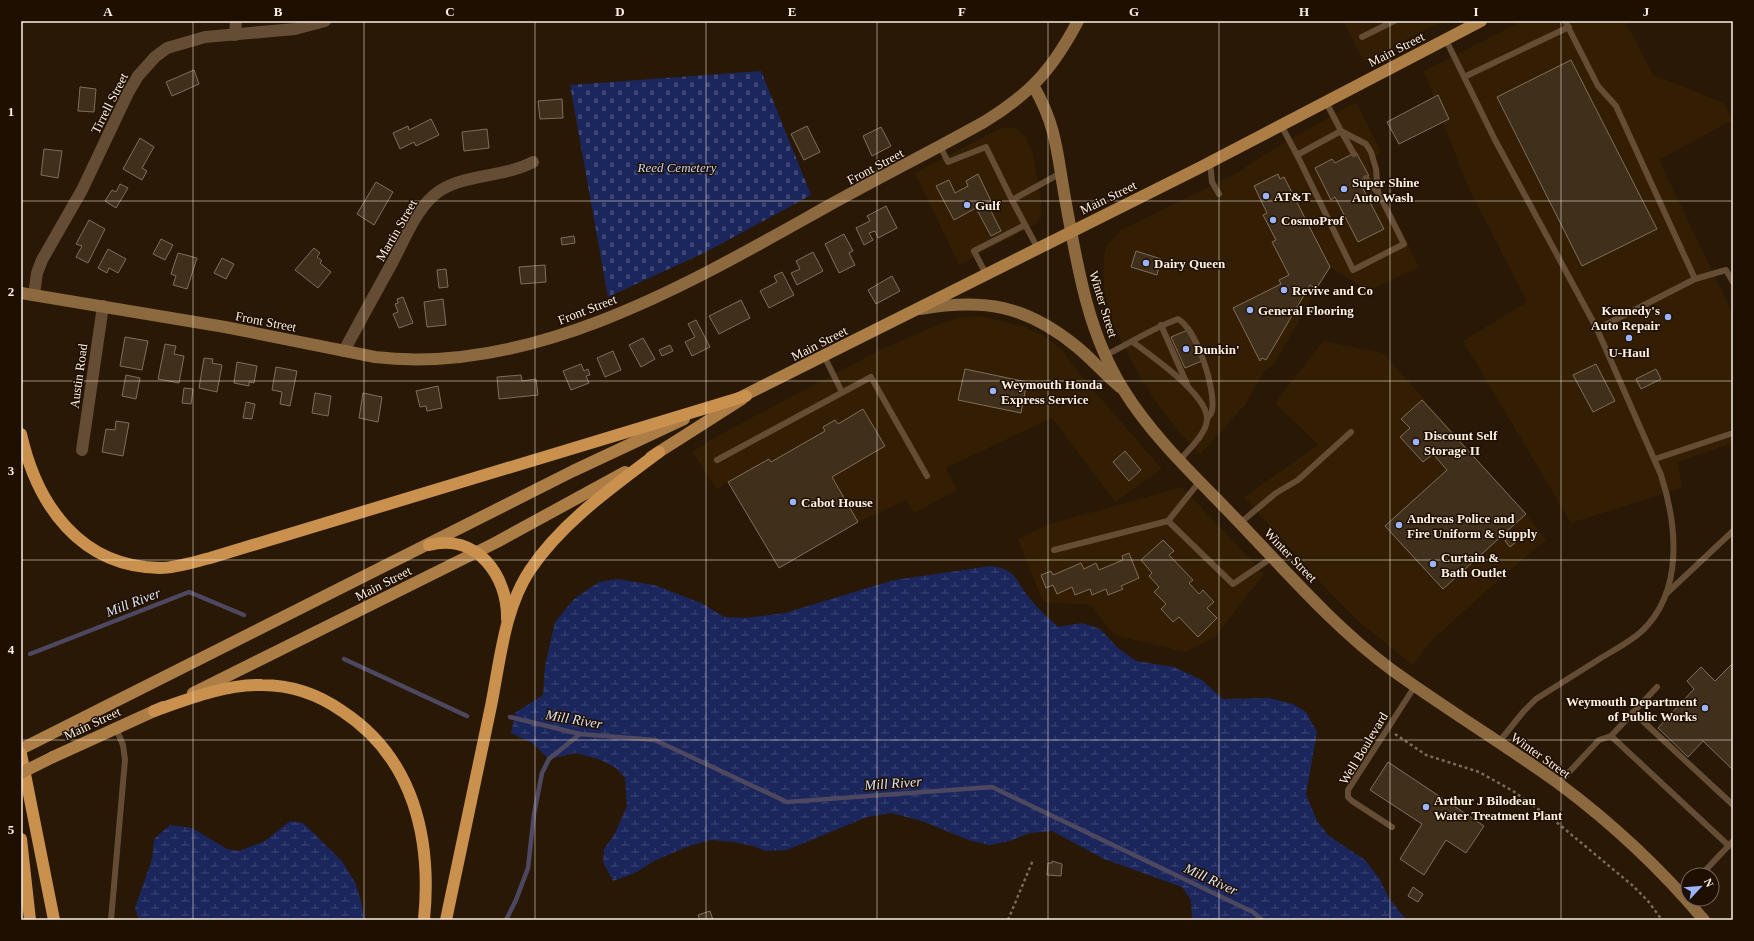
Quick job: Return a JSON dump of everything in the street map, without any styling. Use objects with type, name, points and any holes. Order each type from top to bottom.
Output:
[{"type":"highway","points":[[21,434],[27,457],[39,487],[55,515],[73,535],[93,548],[115,559],[137,566],[162,568],[210,558],[746,396]]},
{"type":"highway","points":[[504,640],[519,590],[539,557],[564,530],[591,506],[660,452]]},
{"type":"highway","points":[[429,545],[438,543],[454,543],[469,547],[477,552],[496,576],[504,595],[507,616],[504,640],[446,920]]},
{"type":"highway","points":[[154,711],[230,688],[270,685],[294,689],[317,697],[338,708],[358,722],[376,739],[392,758],[405,781],[415,806],[424,863],[424,920]]},
{"type":"highway","points":[[21,754],[54,920]]},
{"type":"highway","points":[[21,839],[30,920]]},
{"type":"main road","name":"Main Street","points":[[21,773],[252,665],[477,552],[585,495],[660,452],[746,396],[1210,162],[1481,21]]},
{"type":"main road","name":"Main Street","points":[[21,749],[622,447],[671,425],[746,396]]},
{"type":"street","points":[[235,35],[236,21]]},
{"type":"street","name":"Tirrell Street","points":[[34,295],[37,273],[42,260],[82,190],[138,76],[152,60],[167,48],[204,37],[295,29],[325,21]]},
{"type":"street","name":"Front Street","points":[[21,293],[103,306],[375,357],[423,360],[481,353],[529,344],[559,335],[629,308],[682,285],[1004,110],[1034,86],[1058,57],[1078,21]]},
{"type":"street","name":"Winter Street","points":[[1034,86],[1052,124],[1071,231],[1089,311],[1106,355],[1122,388],[1160,439],[1342,627],[1414,686],[1500,742],[1558,784],[1625,838],[1680,888]]},
{"type":"street","name":"Martin Street","points":[[344,351],[413,224],[426,204],[434,196],[451,186],[516,170],[533,162]]},
{"type":"street","points":[[917,310],[950,304],[978,304],[1001,307],[1026,315],[1049,326],[1078,348],[1104,374],[1122,388]]},
{"type":"street","name":"Austin Road","points":[[82,450],[103,306]]},
{"type":"street","name":"Winter Street","points":[[1695,907],[1704,920]]},
{"type":"lane","points":[[1362,37],[1394,21]]},
{"type":"lane","points":[[1565,21],[1598,86],[1616,106],[1695,279]]},
{"type":"lane","points":[[1464,78],[1569,27]]},
{"type":"lane","points":[[1446,40],[1494,138],[1597,329],[1655,460],[1669,500],[1674,535],[1672,564],[1665,595],[1657,611],[1642,631],[1536,699],[1524,711],[1500,742]]},
{"type":"lane","points":[[1326,102],[1354,154]]},
{"type":"lane","points":[[1281,125],[1353,270],[1404,244],[1378,192],[1376,170],[1371,152],[1366,144],[1341,131]]},
{"type":"lane","points":[[1297,155],[1341,131]]},
{"type":"lane","points":[[940,146],[948,162],[986,148],[1038,248]]},
{"type":"lane","points":[[1210,162],[1212,182],[1219,194]]},
{"type":"lane","points":[[1012,200],[1061,173]]},
{"type":"lane","points":[[1366,178],[1370,185],[1378,192]]},
{"type":"lane","points":[[986,274],[974,251],[1025,225]]},
{"type":"lane","points":[[1597,329],[1695,279],[1726,270],[1733,282]]},
{"type":"lane","points":[[1106,355],[1133,342],[1161,325],[1178,319],[1185,323],[1202,357],[1212,393],[1212,412],[1207,419],[1204,429],[1180,460]]},
{"type":"lane","points":[[1161,325],[1188,386]]},
{"type":"lane","points":[[1133,342],[1188,386],[1204,406],[1207,419]]},
{"type":"lane","points":[[824,356],[842,392]]},
{"type":"lane","points":[[717,460],[871,377],[927,476]]},
{"type":"lane","points":[[1240,523],[1276,493],[1298,480],[1352,432]]},
{"type":"lane","points":[[1655,460],[1733,433]]},
{"type":"lane","points":[[1054,550],[1168,521],[1200,481]]},
{"type":"lane","points":[[1168,521],[1233,584],[1273,557]]},
{"type":"lane","points":[[1665,595],[1733,531]]},
{"type":"lane","name":"Well Boulevard","points":[[1392,827],[1348,797],[1348,790],[1414,686]]},
{"type":"lane","points":[[1558,784],[1599,740],[1611,736],[1657,687]]},
{"type":"lane","points":[[1633,712],[1733,806]]},
{"type":"lane","points":[[111,920],[125,760],[123,745],[116,728]]},
{"type":"lane","points":[[1611,736],[1731,843],[1708,867]]},
{"type":"path","points":[[1387,728],[1426,755],[1479,772],[1513,791],[1555,821],[1632,885],[1648,901],[1662,920]]},
{"type":"path","points":[[1008,920],[1033,860]]},
{"type":"shaded area","points":[[1343,21],[1443,21],[1364,61]]},
{"type":"shaded area","points":[[1522,21],[1625,21],[1653,75],[1724,103],[1733,120],[1659,160],[1733,314],[1733,443],[1678,462],[1682,488],[1571,523],[1463,341],[1527,302],[1467,185],[1424,71]]},
{"type":"shaded area","points":[[1356,102],[1381,151],[1369,164],[1419,267],[1368,291],[1330,267],[1275,363],[1265,370],[1245,405],[1200,454],[1179,432],[1156,402],[1137,372],[1110,318],[1104,289],[1104,255],[1107,245],[1121,230],[1237,173],[1265,154]]},
{"type":"shaded area","points":[[1008,127],[1017,129],[1025,137],[1032,151],[1042,206],[1041,218],[1036,224],[959,265],[915,173],[999,129]]},
{"type":"shaded area","points":[[980,316],[1022,326],[1043,335],[1062,350],[1095,392],[1162,469],[1115,502],[1052,418],[946,468],[957,490],[914,513],[906,500],[858,522],[779,568],[728,482],[717,489],[692,452],[719,435],[878,351],[959,317]]},
{"type":"shaded area","points":[[1323,341],[1383,353],[1526,514],[1546,540],[1503,576],[1432,640],[1413,665],[1359,622],[1332,595],[1244,497],[1318,445],[1275,403]]},
{"type":"shaded area","points":[[1182,487],[1264,574],[1214,638],[1185,652],[1114,635],[1091,605],[1043,602],[1018,539],[1049,524]]},
{"type":"green space","name":"Reed Cemetery","points":[[761,71],[811,195],[708,251],[608,297],[570,85]]},
{"type":"green space","points":[[991,566],[1007,570],[1012,574],[1034,604],[1058,627],[1082,623],[1100,629],[1118,648],[1136,661],[1174,667],[1202,680],[1223,699],[1269,698],[1293,704],[1306,712],[1317,732],[1306,794],[1317,821],[1329,836],[1365,860],[1379,878],[1389,898],[1406,920],[1192,920],[1191,900],[1182,887],[1104,859],[1052,831],[1029,833],[1010,841],[990,845],[971,841],[922,821],[891,813],[867,817],[787,850],[765,851],[753,846],[711,840],[689,846],[654,861],[635,873],[613,881],[603,862],[604,849],[614,835],[627,806],[625,778],[616,768],[601,760],[576,753],[549,759],[532,743],[511,733],[515,713],[543,695],[545,666],[555,622],[574,599],[599,582],[618,579],[654,585],[701,603],[724,617],[745,618],[785,613],[894,580]]},
{"type":"green space","points":[[290,821],[303,823],[342,861],[356,884],[362,905],[364,920],[139,920],[135,908],[152,859],[154,839],[170,825],[192,828],[227,849],[239,851],[265,841]]},
{"type":"building","points":[[1571,60],[1657,229],[1582,266],[1497,97]]},
{"type":"building","points":[[194,70],[199,84],[172,96],[166,82]]},
{"type":"building","points":[[80,87],[96,89],[94,112],[78,111]]},
{"type":"building","points":[[1438,95],[1449,119],[1399,144],[1387,122]]},
{"type":"building","points":[[562,99],[563,118],[540,119],[538,101]]},
{"type":"building","points":[[431,119],[439,135],[416,146],[414,142],[400,149],[393,133],[408,126],[409,130]]},
{"type":"building","points":[[807,126],[820,152],[804,160],[791,134]]},
{"type":"building","points":[[881,127],[891,146],[872,156],[863,136]]},
{"type":"building","points":[[487,129],[489,148],[464,151],[462,132]]},
{"type":"building","points":[[140,138],[154,147],[142,168],[147,171],[142,180],[123,169]]},
{"type":"building","points":[[44,149],[62,151],[58,178],[41,175]]},
{"type":"building","name":"Super Shine Auto Wash","points":[[1356,152],[1369,176],[1359,181],[1384,229],[1358,242],[1335,197],[1331,200],[1315,168],[1332,159],[1335,163]]},
{"type":"building","name":"Gulf","points":[[978,174],[991,201],[987,203],[1001,231],[991,236],[976,208],[954,220],[936,186],[949,180],[955,193],[968,186],[966,181]]},
{"type":"building","points":[[1278,174],[1280,179],[1284,177],[1330,267],[1316,289],[1310,285],[1266,360],[1262,358],[1260,361],[1233,308],[1281,284],[1279,280],[1289,275],[1272,242],[1276,240],[1263,215],[1267,213],[1254,186]]},
{"type":"building","points":[[376,182],[393,192],[374,225],[357,214]]},
{"type":"building","points":[[120,184],[128,188],[116,208],[105,201],[112,190],[116,192]]},
{"type":"building","points":[[886,206],[897,228],[878,238],[875,231],[869,233],[873,240],[864,245],[856,228],[870,221],[867,216]]},
{"type":"building","points":[[89,220],[105,229],[88,263],[76,257],[82,246],[76,244]]},
{"type":"building","points":[[844,234],[853,251],[849,253],[855,265],[839,273],[825,244]]},
{"type":"building","points":[[574,236],[575,243],[562,245],[561,238]]},
{"type":"building","points":[[161,239],[173,245],[165,260],[153,254]]},
{"type":"building","points":[[314,248],[320,253],[317,257],[322,261],[320,263],[331,272],[318,288],[295,270]]},
{"type":"building","points":[[108,249],[126,259],[118,273],[109,268],[107,273],[98,268]]},
{"type":"building","name":"Dairy Queen","points":[[1136,251],[1161,259],[1157,275],[1131,267]]},
{"type":"building","points":[[813,252],[823,271],[797,285],[791,273],[800,269],[796,261]]},
{"type":"building","points":[[178,253],[197,258],[187,289],[173,285],[176,276],[171,274]]},
{"type":"building","points":[[222,258],[234,264],[226,279],[214,273]]},
{"type":"building","points":[[545,265],[546,282],[521,284],[519,267]]},
{"type":"building","points":[[446,269],[448,287],[439,288],[437,270]]},
{"type":"building","points":[[782,272],[794,295],[769,308],[760,291],[777,282],[774,276]]},
{"type":"building","points":[[892,276],[900,291],[876,304],[868,290]]},
{"type":"building","points":[[403,297],[413,323],[399,328],[393,314],[398,312],[395,304],[398,303],[397,299]]},
{"type":"building","points":[[443,299],[446,325],[427,327],[424,302]]},
{"type":"building","points":[[741,300],[750,318],[719,334],[709,316]]},
{"type":"building","points":[[696,320],[710,347],[692,356],[685,342],[695,337],[688,324]]},
{"type":"building","name":"Dunkin'","points":[[1188,330],[1202,361],[1185,368],[1171,337]]},
{"type":"building","points":[[125,337],[148,341],[142,370],[120,366]]},
{"type":"building","points":[[643,338],[655,359],[641,367],[629,345]]},
{"type":"building","points":[[165,344],[176,346],[174,354],[184,356],[179,383],[158,379]]},
{"type":"building","points":[[670,345],[673,351],[662,356],[659,350]]},
{"type":"building","points":[[613,351],[621,370],[605,377],[597,358]]},
{"type":"building","points":[[204,358],[213,359],[212,363],[222,365],[217,392],[199,388]]},
{"type":"building","points":[[237,362],[257,366],[254,383],[249,382],[249,386],[234,383]]},
{"type":"building","points":[[581,364],[584,371],[588,369],[590,375],[586,376],[589,383],[571,390],[563,371]]},
{"type":"building","points":[[1596,364],[1615,401],[1593,412],[1573,375]]},
{"type":"building","points":[[276,367],[297,371],[290,406],[280,404],[282,392],[272,390]]},
{"type":"building","name":"Weymouth Honda Express Service","points":[[965,369],[1027,382],[1021,413],[958,400]]},
{"type":"building","points":[[1656,369],[1661,379],[1641,389],[1636,379]]},
{"type":"building","points":[[126,375],[140,378],[136,399],[122,396]]},
{"type":"building","points":[[521,375],[522,381],[536,379],[538,395],[499,399],[497,377]]},
{"type":"building","points":[[438,386],[442,408],[427,411],[426,406],[420,407],[416,391]]},
{"type":"building","points":[[184,388],[193,389],[191,404],[182,403]]},
{"type":"building","points":[[315,393],[331,396],[328,416],[312,413]]},
{"type":"building","points":[[363,393],[382,397],[378,422],[359,418]]},
{"type":"building","points":[[1422,400],[1526,514],[1443,589],[1385,526],[1447,470],[1433,454],[1423,462],[1400,437],[1410,428],[1401,419]]},
{"type":"building","points":[[246,402],[255,404],[252,419],[243,418]]},
{"type":"building","name":"Cabot House","points":[[863,409],[885,446],[832,477],[858,522],[779,568],[728,482],[769,459],[771,462],[825,431],[823,427],[835,420],[838,424]]},
{"type":"building","points":[[116,421],[129,423],[123,456],[102,452],[106,429],[115,430]]},
{"type":"building","points":[[1125,451],[1141,470],[1129,481],[1113,462]]},
{"type":"building","points":[[1512,535],[1517,541],[1510,547],[1505,541]]},
{"type":"building","points":[[1163,540],[1174,551],[1169,555],[1193,580],[1189,583],[1199,594],[1203,590],[1214,602],[1207,608],[1217,618],[1198,637],[1179,617],[1173,622],[1161,609],[1166,604],[1154,592],[1159,587],[1149,576],[1152,573],[1141,560]]},
{"type":"building","points":[[1129,553],[1139,578],[1121,586],[1123,589],[1108,595],[1106,589],[1092,595],[1090,589],[1075,595],[1072,587],[1057,594],[1053,585],[1046,588],[1041,575],[1051,571],[1053,575],[1081,563],[1084,569],[1096,563],[1099,570],[1123,560],[1122,556]]},
{"type":"building","name":"Weymouth Department of Public Works","points":[[1733,663],[1733,770],[1703,741],[1688,757],[1658,728],[1694,689],[1687,681],[1701,667],[1715,681]]},
{"type":"building","name":"Arthur J Bilodeau Water Treatment Plant","points":[[1388,762],[1484,826],[1466,853],[1446,840],[1424,875],[1400,859],[1422,824],[1370,790]]},
{"type":"building","points":[[1052,861],[1062,864],[1061,876],[1047,875],[1048,863],[1052,863]]},
{"type":"building","points":[[1413,887],[1423,894],[1418,902],[1408,896]]},
{"type":"building","points":[[710,911],[713,920],[700,920],[698,915]]},
{"type":"waterway","name":"Mill River","points":[[30,654],[189,592],[244,615]]},
{"type":"waterway","name":"Mill River","points":[[344,659],[467,716]]},
{"type":"waterway","name":"Mill River","points":[[510,717],[580,734],[655,740],[787,802],[992,787],[1253,912],[1262,920]]},
{"type":"waterway","points":[[506,920],[516,900],[528,868],[534,814],[542,773],[549,759],[580,734]]},
{"type":"place","name":"Super Shine Auto Wash","points":[[1344,189]]},
{"type":"place","name":"AT&T","points":[[1266,196]]},
{"type":"place","name":"Gulf","points":[[967,205]]},
{"type":"place","name":"CosmoProf","points":[[1273,220]]},
{"type":"place","name":"Dairy Queen","points":[[1146,263]]},
{"type":"place","name":"Revive and Co","points":[[1284,290]]},
{"type":"place","name":"General Flooring","points":[[1250,310]]},
{"type":"place","name":"Kennedy's Auto Repair","points":[[1668,317]]},
{"type":"place","name":"U-Haul","points":[[1629,338]]},
{"type":"place","name":"Dunkin'","points":[[1186,349]]},
{"type":"place","name":"Weymouth Honda Express Service","points":[[993,391]]},
{"type":"place","name":"Discount Self Storage II","points":[[1416,442]]},
{"type":"place","name":"Cabot House","points":[[793,502]]},
{"type":"place","name":"Andreas Police and Fire Uniform & Supply","points":[[1399,525]]},
{"type":"place","name":"Curtain & Bath Outlet","points":[[1433,564]]},
{"type":"place","name":"Weymouth Department of Public Works","points":[[1705,708]]},
{"type":"place","name":"Arthur J Bilodeau Water Treatment Plant","points":[[1426,807]]}]
